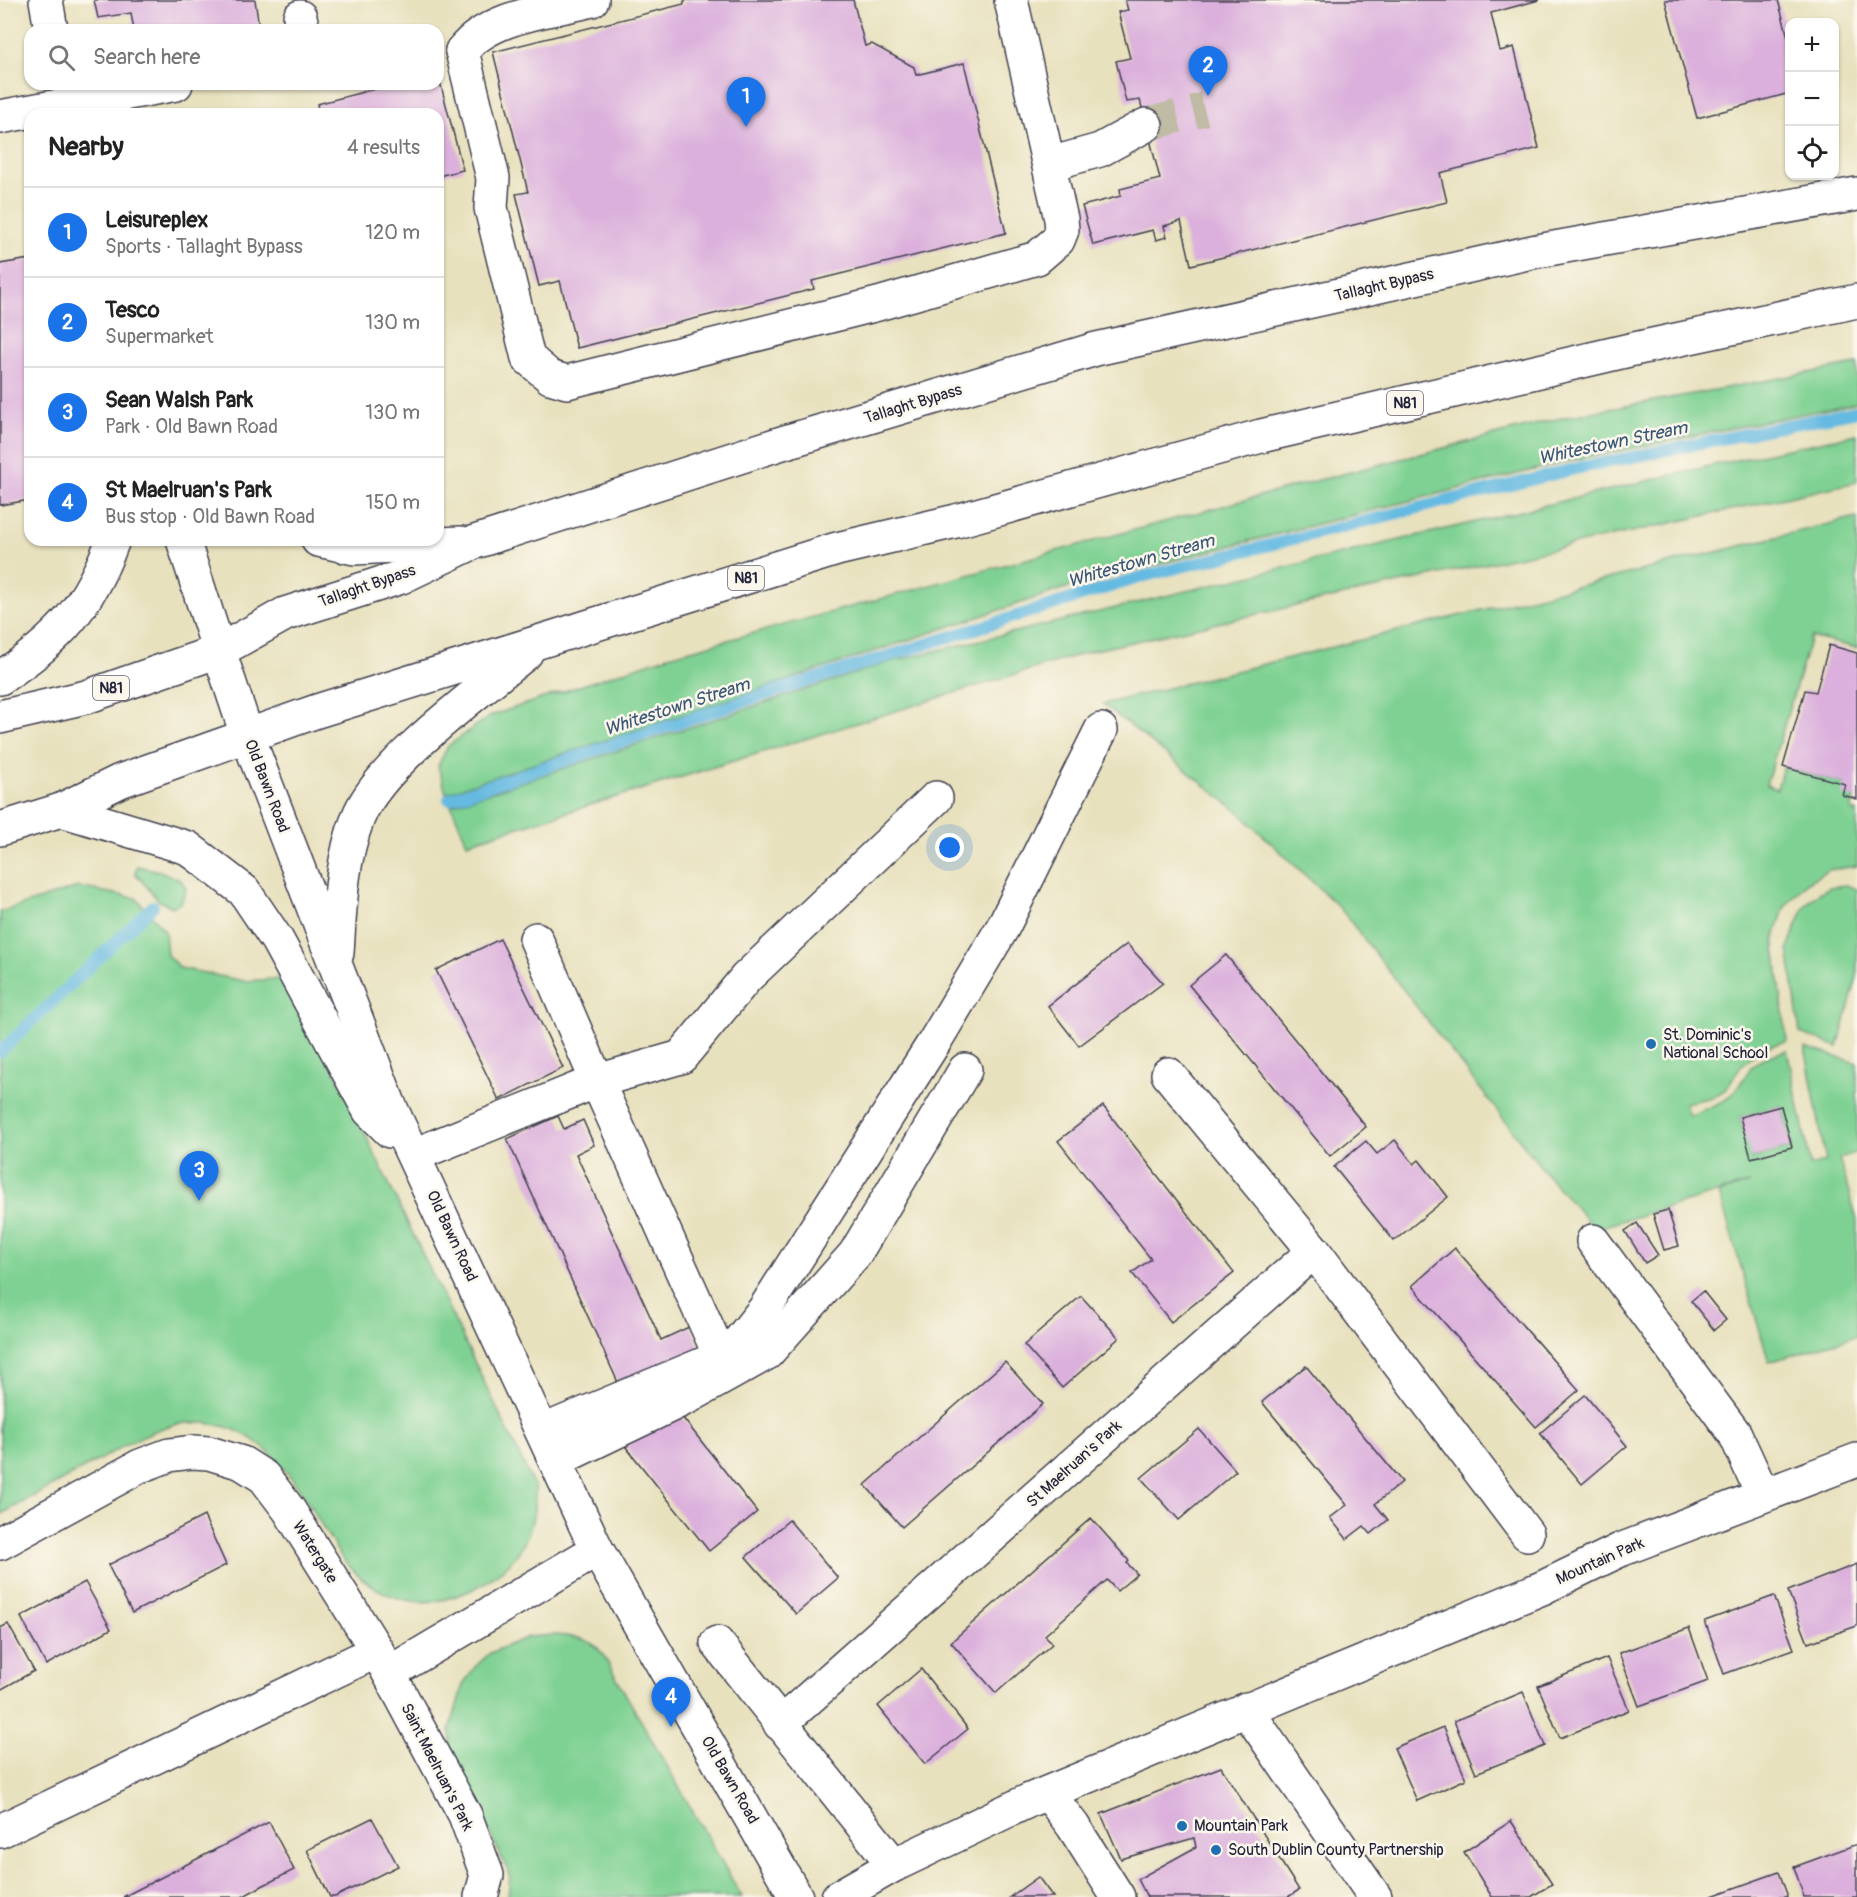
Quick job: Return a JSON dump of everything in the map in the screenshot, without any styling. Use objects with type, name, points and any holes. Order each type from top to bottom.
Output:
[{"type":"main road","points":[[46,0],[50,24]]},
{"type":"main road","points":[[592,0],[507,22],[450,47],[493,178],[491,208],[528,358],[550,377],[567,382],[878,304],[963,281],[1046,254],[1058,240],[1062,230],[1050,164],[1011,0]]},
{"type":"main road","points":[[37,108],[69,100],[136,90]]},
{"type":"main road","points":[[0,117],[24,111]]},
{"type":"main road","points":[[1050,164],[1100,150],[1146,125]]},
{"type":"main road","name":"Tallaght Bypass","points":[[0,717],[86,697],[219,651],[285,614],[401,577],[472,543],[782,443],[1095,350],[1532,252],[1857,194]]},
{"type":"main road","name":"N81","points":[[0,829],[61,810],[120,781],[247,735],[837,549],[956,521],[1262,436],[1634,349],[1857,301]]},
{"type":"main road","points":[[444,543],[472,543]]},
{"type":"main road","points":[[0,678],[29,659],[50,641],[79,609],[99,578],[111,546]]},
{"type":"main road","name":"Old Bawn Road","points":[[185,546],[247,735],[389,1104],[597,1550],[796,1897]]},
{"type":"main road","points":[[345,546],[354,548],[378,546]]},
{"type":"main road","points":[[336,964],[345,862],[358,816],[380,784],[413,747],[538,643]]},
{"type":"main road","points":[[549,1446],[730,1353],[764,1310],[935,1041],[1003,927],[1101,730]]},
{"type":"main road","points":[[61,810],[188,848],[244,891],[277,940],[369,1110],[414,1155],[597,1082],[681,1057],[746,978],[936,798]]},
{"type":"main road","points":[[536,939],[597,1082],[722,1358]]},
{"type":"main road","points":[[549,1446],[688,1397],[767,1353],[855,1254],[965,1070]]},
{"type":"main road","points":[[1168,1074],[1314,1251],[1527,1534]]},
{"type":"main road","points":[[1593,1241],[1735,1434],[1763,1496]]},
{"type":"main road","name":"St Maelruan's Park","points":[[780,1724],[1314,1251]]},
{"type":"main road","name":"Watergate","points":[[0,1543],[140,1466],[169,1455],[193,1452],[225,1457],[242,1463],[264,1477],[278,1493],[383,1662]]},
{"type":"main road","name":"Mountain Park","points":[[838,1897],[894,1865],[1048,1792],[1542,1588],[1620,1550],[1857,1460]]},
{"type":"main road","points":[[0,1831],[383,1662],[597,1550]]},
{"type":"main road","points":[[717,1643],[894,1865]]},
{"type":"main road","name":"Saint Maelruan's Park","points":[[383,1662],[465,1815],[487,1875],[481,1897]]},
{"type":"main road","points":[[1246,1709],[1375,1897]]},
{"type":"main road","points":[[1048,1792],[1073,1826],[1118,1897]]},
{"type":"green space","points":[[1857,364],[1857,403],[1577,459],[1078,584],[446,793],[438,766],[448,746],[490,716],[669,656],[1300,485],[1565,417]]},
{"type":"green space","points":[[1857,434],[1857,482],[1091,651],[467,843],[451,805],[893,661],[1718,464]]},
{"type":"green space","name":"St. Dominic's National School","points":[[1857,517],[1857,648],[1811,637],[1766,785],[1777,789],[1783,767],[1845,784],[1854,798],[1851,811],[1857,812],[1857,866],[1828,870],[1807,882],[1784,908],[1774,940],[1787,1041],[1761,1049],[1742,1065],[1725,1090],[1713,1097],[1685,1103],[1689,1116],[1725,1100],[1736,1090],[1751,1067],[1764,1058],[1787,1050],[1811,1166],[1826,1161],[1805,1047],[1857,1063],[1857,1152],[1839,1158],[1857,1220],[1857,1336],[1769,1362],[1719,1193],[1750,1183],[1595,1229],[1551,1180],[1340,908],[1236,810],[1103,704]],"holes":[[[1781,1106],[1792,1147],[1752,1158],[1740,1117]]]},
{"type":"green space","points":[[137,866],[160,871],[181,880],[186,889],[181,903],[172,907],[159,901],[135,873]]},
{"type":"green space","points":[[1845,885],[1857,889],[1857,977],[1838,1047],[1800,1033],[1788,948],[1804,907],[1819,893],[1830,887]]},
{"type":"green space","points":[[78,887],[136,898],[165,931],[167,955],[180,968],[244,981],[290,978],[535,1488],[533,1516],[525,1541],[511,1562],[489,1580],[452,1597],[433,1601],[397,1598],[380,1590],[363,1579],[344,1561],[296,1484],[269,1453],[254,1440],[237,1431],[212,1424],[179,1424],[153,1432],[123,1446],[0,1515],[0,912]]},
{"type":"green space","points":[[555,1635],[587,1641],[602,1653],[742,1897],[508,1897],[510,1875],[458,1767],[450,1746],[450,1729],[463,1685],[475,1667],[490,1653],[528,1637]]},
{"type":"building","points":[[94,0],[255,0],[259,24],[133,24],[131,13],[98,18]]},
{"type":"building","points":[[687,0],[853,0],[865,46],[872,44],[914,67],[916,75],[964,63],[1006,233],[812,281],[814,289],[577,348],[560,281],[539,286],[516,194],[528,192],[493,52],[684,4]]},
{"type":"building","points":[[1125,0],[1539,0],[1491,13],[1500,51],[1514,47],[1539,148],[1440,173],[1447,202],[1191,265],[1181,221],[1164,226],[1167,237],[1156,240],[1153,230],[1093,245],[1082,206],[1121,196],[1120,189],[1160,179],[1140,100],[1126,102],[1116,61],[1130,58],[1118,12],[1128,10]]},
{"type":"building","points":[[1665,0],[1778,0],[1785,26],[1785,94],[1697,118]]},
{"type":"building","points":[[371,90],[442,90],[463,170],[444,175],[444,108],[318,108],[317,104]]},
{"type":"building","points":[[24,260],[24,501],[0,505],[0,264]]},
{"type":"building","points":[[1829,645],[1857,653],[1857,799],[1842,795],[1845,784],[1783,767],[1805,690],[1816,692]]},
{"type":"building","points":[[500,939],[563,1068],[499,1100],[436,970]]},
{"type":"building","points":[[1127,944],[1163,983],[1079,1046],[1048,1006]]},
{"type":"building","points":[[1226,955],[1366,1127],[1330,1156],[1189,985]]},
{"type":"building","points":[[1103,1106],[1234,1273],[1171,1322],[1132,1273],[1151,1259],[1058,1141]]},
{"type":"building","points":[[1781,1106],[1792,1147],[1751,1158],[1740,1117]]},
{"type":"building","points":[[558,1116],[564,1129],[583,1120],[594,1145],[576,1154],[661,1340],[691,1326],[702,1351],[621,1389],[507,1139]]},
{"type":"building","points":[[1395,1140],[1414,1164],[1419,1160],[1448,1197],[1394,1241],[1334,1167],[1366,1141],[1377,1154]]},
{"type":"building","points":[[1668,1210],[1679,1246],[1664,1250],[1653,1214]]},
{"type":"building","points":[[1637,1223],[1658,1255],[1645,1263],[1625,1231]]},
{"type":"building","points":[[1455,1248],[1579,1390],[1536,1427],[1412,1286]]},
{"type":"building","points":[[1703,1291],[1726,1320],[1714,1330],[1691,1301]]},
{"type":"building","points":[[1081,1296],[1119,1338],[1062,1388],[1024,1345]]},
{"type":"building","points":[[1005,1362],[1043,1404],[902,1527],[865,1485]]},
{"type":"building","points":[[1306,1366],[1402,1482],[1375,1504],[1388,1520],[1371,1534],[1364,1526],[1347,1539],[1330,1518],[1347,1505],[1262,1402]]},
{"type":"building","points":[[1585,1395],[1627,1446],[1582,1484],[1540,1433]]},
{"type":"building","points":[[675,1408],[757,1512],[709,1551],[626,1447]]},
{"type":"building","points":[[1199,1429],[1236,1471],[1179,1520],[1141,1478]]},
{"type":"building","points":[[204,1516],[226,1565],[132,1613],[108,1565]]},
{"type":"building","points":[[1091,1518],[1129,1561],[1127,1563],[1137,1574],[1117,1591],[1107,1580],[1045,1635],[1052,1644],[996,1693],[951,1642]]},
{"type":"building","points":[[789,1520],[838,1578],[796,1614],[746,1557]]},
{"type":"building","points":[[1857,1564],[1857,1626],[1808,1643],[1788,1591]]},
{"type":"building","points":[[85,1582],[111,1629],[46,1665],[21,1617]]},
{"type":"building","points":[[1774,1596],[1794,1649],[1724,1674],[1705,1621]]},
{"type":"building","points":[[8,1624],[34,1671],[0,1690],[0,1628]]},
{"type":"building","points":[[1689,1628],[1708,1681],[1639,1706],[1619,1653]]},
{"type":"building","points":[[1607,1658],[1629,1710],[1560,1738],[1538,1686]]},
{"type":"building","points":[[921,1669],[968,1729],[925,1764],[878,1706]]},
{"type":"building","points":[[1523,1692],[1545,1746],[1476,1773],[1454,1721]]},
{"type":"building","points":[[1444,1727],[1466,1779],[1417,1801],[1394,1748]]},
{"type":"building","name":"Mountain Park","points":[[1221,1767],[1299,1890],[1288,1897],[1147,1897],[1138,1879],[1196,1847],[1194,1838],[1121,1859],[1101,1814]]},
{"type":"building","points":[[372,1818],[398,1866],[335,1897],[330,1897],[307,1850]]},
{"type":"building","points":[[1511,1821],[1552,1884],[1531,1897],[1492,1897],[1464,1852]]},
{"type":"building","points":[[269,1822],[294,1870],[242,1897],[123,1897]]},
{"type":"building","points":[[1857,1844],[1857,1897],[1804,1897],[1794,1867]]},
{"type":"building","points":[[1779,1872],[1788,1897],[1709,1897]]},
{"type":"building","points":[[1038,1877],[1053,1897],[1010,1897]]},
{"type":"waterway","name":"Whitestown Stream","points":[[449,799],[757,697],[1145,576],[1579,468],[1857,411]]},
{"type":"waterway","name":"Whitestown Stream","points":[[0,1052],[153,906]]},
{"type":"tunnel","points":[[1146,125],[1204,109]]},
{"type":"place","name":"Tesco","points":[[1208,96]]},
{"type":"place","name":"Leisureplex","points":[[746,127]]},
{"type":"place","name":"St. Dominic's National School","points":[[1651,1044]]},
{"type":"place","name":"Sean Walsh Park","points":[[199,1201]]},
{"type":"place","name":"St Maelruan's Park","points":[[671,1727]]},
{"type":"place","name":"Mountain Park","points":[[1182,1826]]},
{"type":"place","name":"South Dublin County Partnership","points":[[1216,1850]]}]
